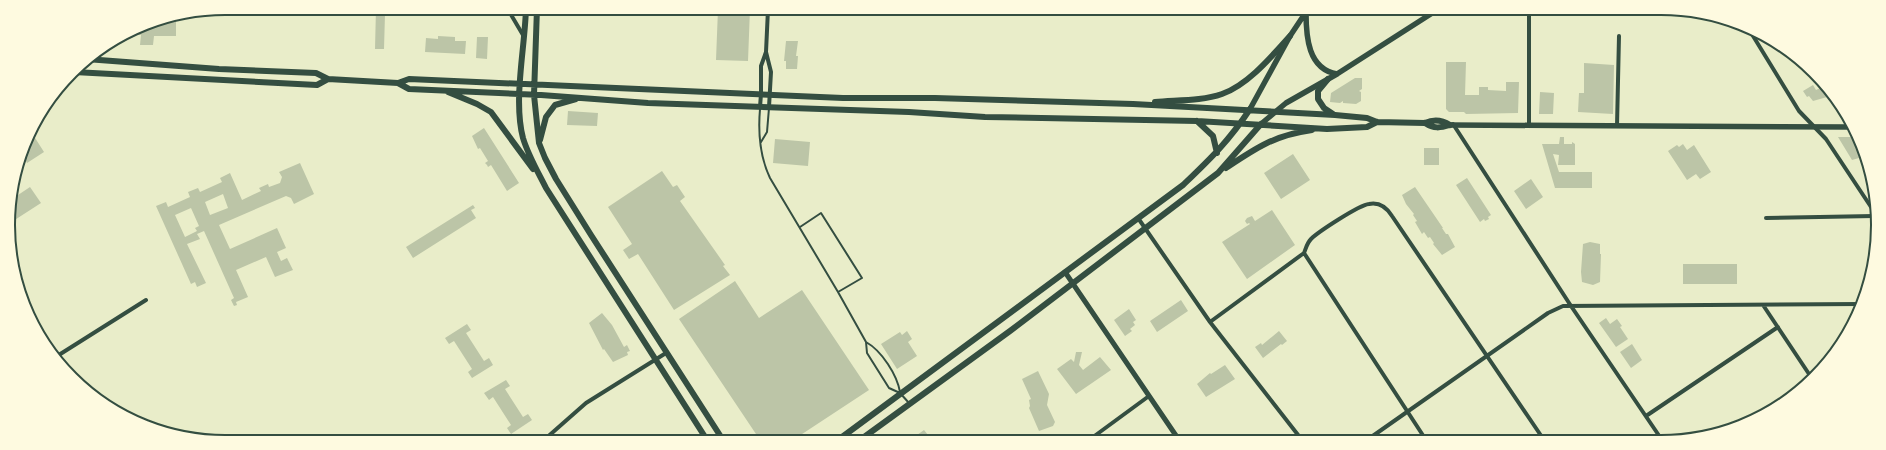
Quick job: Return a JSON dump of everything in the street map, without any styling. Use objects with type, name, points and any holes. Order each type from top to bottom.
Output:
[{"type":"main road","points":[[526,15],[519,116],[528,153],[546,188]]},
{"type":"main road","points":[[537,15],[534,95],[539,143],[556,179],[720,435]]},
{"type":"main road","points":[[845,435],[1183,185],[1217,153],[1241,123],[1290,36],[1304,15]]},
{"type":"main road","points":[[1307,15],[1306,33],[1309,48],[1322,69],[1337,74]]},
{"type":"main road","points":[[1218,173],[1262,124],[1286,103],[1337,74],[1429,15]]},
{"type":"main road","points":[[1134,104],[1211,96],[1226,92],[1262,68],[1290,36]]},
{"type":"main road","points":[[95,60],[251,71],[316,73],[328,79],[398,83],[409,79],[520,84],[534,83],[770,95],[1134,104],[1250,109],[1367,118],[1377,122],[1425,123],[1432,127],[1442,127],[1452,124],[1846,127]]},
{"type":"main road","points":[[250,82],[251,71]]},
{"type":"main road","points":[[82,72],[317,85],[328,79]]},
{"type":"main road","points":[[1328,79],[1318,91],[1318,100],[1324,108],[1335,115]]},
{"type":"main road","points":[[398,83],[409,89],[520,94],[648,103],[909,112],[985,117],[1197,121],[1327,128],[1367,127],[1377,122]]},
{"type":"main road","points":[[443,90],[477,104],[491,112],[546,188],[704,435]]},
{"type":"main road","points":[[539,143],[546,117],[555,106],[580,98]]},
{"type":"main road","points":[[1197,121],[1213,136],[1217,153]]},
{"type":"main road","points":[[866,435],[908,403],[1010,331],[1218,173],[1253,150],[1285,134],[1327,128]]},
{"type":"street","points":[[511,15],[525,38]]},
{"type":"street","points":[[768,15],[766,52],[771,72],[769,107]]},
{"type":"street","points":[[1529,15],[1529,124]]},
{"type":"street","points":[[1617,126],[1619,36]]},
{"type":"street","points":[[1754,37],[1799,111],[1826,139],[1870,206]]},
{"type":"street","points":[[760,107],[762,94],[761,66],[766,52]]},
{"type":"street","points":[[1452,124],[1571,306],[1659,435]]},
{"type":"street","points":[[1210,322],[1304,253],[1308,244],[1314,237],[1359,207],[1368,204],[1378,204],[1390,213],[1541,435]]},
{"type":"street","points":[[1766,218],[1871,216]]},
{"type":"street","points":[[1138,218],[1210,322],[1298,435]]},
{"type":"street","points":[[1304,253],[1423,435]]},
{"type":"street","points":[[1065,272],[1176,435]]},
{"type":"street","points":[[59,355],[146,300]]},
{"type":"street","points":[[1374,435],[1548,313],[1563,306],[1764,306],[1855,304]]},
{"type":"street","points":[[1764,306],[1809,373]]},
{"type":"street","points":[[1646,416],[1778,327]]},
{"type":"street","points":[[550,435],[586,403],[666,353]]},
{"type":"street","points":[[1096,435],[1149,396]]},
{"type":"lane","points":[[760,107],[759,130],[764,165],[770,178],[866,342],[867,353],[889,388],[900,393],[908,403]]},
{"type":"lane","points":[[761,143],[767,132],[769,107]]},
{"type":"lane","points":[[800,227],[822,213],[862,278],[838,292]]},
{"type":"lane","points":[[866,342],[874,347],[898,381],[900,393]]},
{"type":"building","points":[[376,15],[385,15],[384,49],[375,49]]},
{"type":"building","points":[[718,15],[750,15],[748,61],[716,60]]},
{"type":"building","points":[[176,21],[176,36],[154,36],[153,45],[140,45],[141,35],[136,35],[157,26]]},
{"type":"building","points":[[438,36],[455,37],[455,41],[466,41],[465,54],[425,52],[426,38],[438,39]]},
{"type":"building","points":[[477,37],[488,37],[487,59],[476,58]]},
{"type":"building","points":[[786,41],[798,41],[796,56],[798,56],[797,69],[786,69],[786,61],[784,61]]},
{"type":"building","points":[[1446,62],[1466,62],[1465,95],[1479,95],[1479,87],[1488,87],[1488,90],[1506,91],[1506,82],[1519,82],[1518,113],[1466,114],[1464,112],[1449,112],[1446,109]]},
{"type":"building","points":[[1584,63],[1614,65],[1613,114],[1578,112],[1579,93],[1584,93]]},
{"type":"building","points":[[1355,78],[1362,78],[1362,89],[1359,91],[1361,92],[1361,101],[1356,104],[1343,103],[1343,101],[1340,103],[1330,102],[1331,93]]},
{"type":"building","points":[[1813,85],[1816,90],[1820,88],[1828,97],[1813,101],[1809,96],[1807,97],[1803,91]]},
{"type":"building","points":[[1540,92],[1554,93],[1553,114],[1539,114]]},
{"type":"building","points":[[568,111],[598,113],[597,126],[567,125]]},
{"type":"building","points":[[484,128],[519,183],[507,191],[491,165],[488,167],[485,163],[488,161],[480,148],[478,149],[472,136]]},
{"type":"building","points":[[35,137],[44,152],[27,163],[25,160],[26,157]]},
{"type":"building","points":[[1560,137],[1564,137],[1564,144],[1572,144],[1572,142],[1575,144],[1575,165],[1558,165],[1559,155],[1553,154],[1559,172],[1592,172],[1592,188],[1555,188],[1542,144],[1559,144]]},
{"type":"building","points":[[1838,137],[1851,137],[1859,155],[1859,158],[1852,160]]},
{"type":"building","points":[[775,139],[810,142],[808,166],[773,163]]},
{"type":"building","points":[[1683,144],[1687,150],[1694,145],[1711,172],[1700,179],[1696,174],[1687,180],[1668,151],[1677,145],[1679,147]]},
{"type":"building","points":[[1424,148],[1439,148],[1439,165],[1424,165]]},
{"type":"building","points":[[1293,154],[1310,180],[1281,199],[1264,173]]},
{"type":"building","points":[[300,163],[314,194],[294,204],[291,198],[286,196],[219,225],[230,249],[277,228],[286,248],[277,252],[281,261],[287,258],[293,270],[275,277],[266,257],[236,270],[248,297],[236,302],[237,305],[234,306],[231,300],[234,298],[204,231],[197,234],[200,239],[187,244],[206,283],[197,287],[195,282],[191,284],[156,206],[166,202],[168,207],[190,197],[188,192],[198,188],[200,192],[222,182],[220,178],[230,173],[242,200],[261,191],[259,188],[268,184],[269,187],[280,183],[282,177],[279,172]],"holes":[[[223,194],[228,208],[210,215],[205,202]],[[191,208],[199,226],[195,228],[197,231],[185,237],[175,215]]]},
{"type":"building","points":[[662,171],[673,187],[677,185],[685,197],[680,201],[725,265],[723,266],[730,275],[674,310],[638,254],[629,259],[623,250],[632,244],[608,207]]},
{"type":"building","points":[[1467,178],[1491,215],[1488,217],[1489,219],[1485,221],[1484,219],[1480,222],[1456,185]]},
{"type":"building","points":[[1531,179],[1543,197],[1526,209],[1514,191]]},
{"type":"building","points":[[30,187],[41,203],[15,220],[17,195]]},
{"type":"building","points":[[1415,187],[1446,234],[1448,234],[1455,247],[1442,255],[1433,244],[1434,243],[1430,237],[1428,238],[1424,232],[1422,234],[1415,222],[1417,221],[1413,215],[1414,214],[1406,204],[1402,195]]},
{"type":"building","points":[[473,205],[475,208],[471,210],[476,218],[413,258],[406,247]]},
{"type":"building","points":[[1272,210],[1295,245],[1247,279],[1222,242],[1250,224],[1247,224],[1245,221],[1247,218],[1252,216],[1255,221]]},
{"type":"building","points":[[1590,242],[1600,244],[1601,254],[1600,282],[1593,285],[1582,282],[1581,272],[1583,244]]},
{"type":"building","points":[[1683,264],[1737,264],[1737,284],[1683,284]]},
{"type":"building","points":[[735,281],[759,318],[802,290],[869,390],[801,435],[757,435],[679,319]]},
{"type":"building","points":[[1181,300],[1188,311],[1157,332],[1150,321]]},
{"type":"building","points":[[1129,309],[1136,320],[1133,322],[1135,325],[1130,329],[1132,331],[1125,336],[1114,320]]},
{"type":"building","points":[[602,313],[612,325],[624,347],[627,345],[630,351],[627,352],[628,355],[613,362],[604,349],[603,350],[589,323]]},
{"type":"building","points":[[1606,318],[1610,324],[1617,319],[1622,326],[1620,327],[1628,339],[1616,347],[1599,323]]},
{"type":"building","points":[[467,324],[471,330],[466,333],[484,361],[489,358],[493,365],[472,378],[468,372],[472,369],[454,341],[449,344],[445,338]]},
{"type":"building","points":[[907,331],[912,339],[908,342],[917,356],[897,369],[881,344],[900,332],[902,335]]},
{"type":"building","points":[[1279,331],[1287,341],[1263,358],[1255,347],[1261,343],[1262,345]]},
{"type":"building","points":[[1632,344],[1642,360],[1631,368],[1620,352]]},
{"type":"building","points":[[1076,352],[1082,352],[1079,365],[1083,370],[1100,357],[1111,370],[1076,394],[1057,369],[1071,359],[1074,362]]},
{"type":"building","points":[[1225,365],[1235,379],[1206,397],[1197,384],[1210,373],[1211,374]]},
{"type":"building","points":[[1038,371],[1049,394],[1047,405],[1055,422],[1053,426],[1039,431],[1029,408],[1029,400],[1031,399],[1022,379]]},
{"type":"building","points":[[506,380],[510,386],[505,389],[523,417],[528,414],[532,420],[511,434],[507,428],[511,425],[493,397],[489,400],[484,393]]},
{"type":"building","points":[[924,430],[928,435],[917,435]]}]
